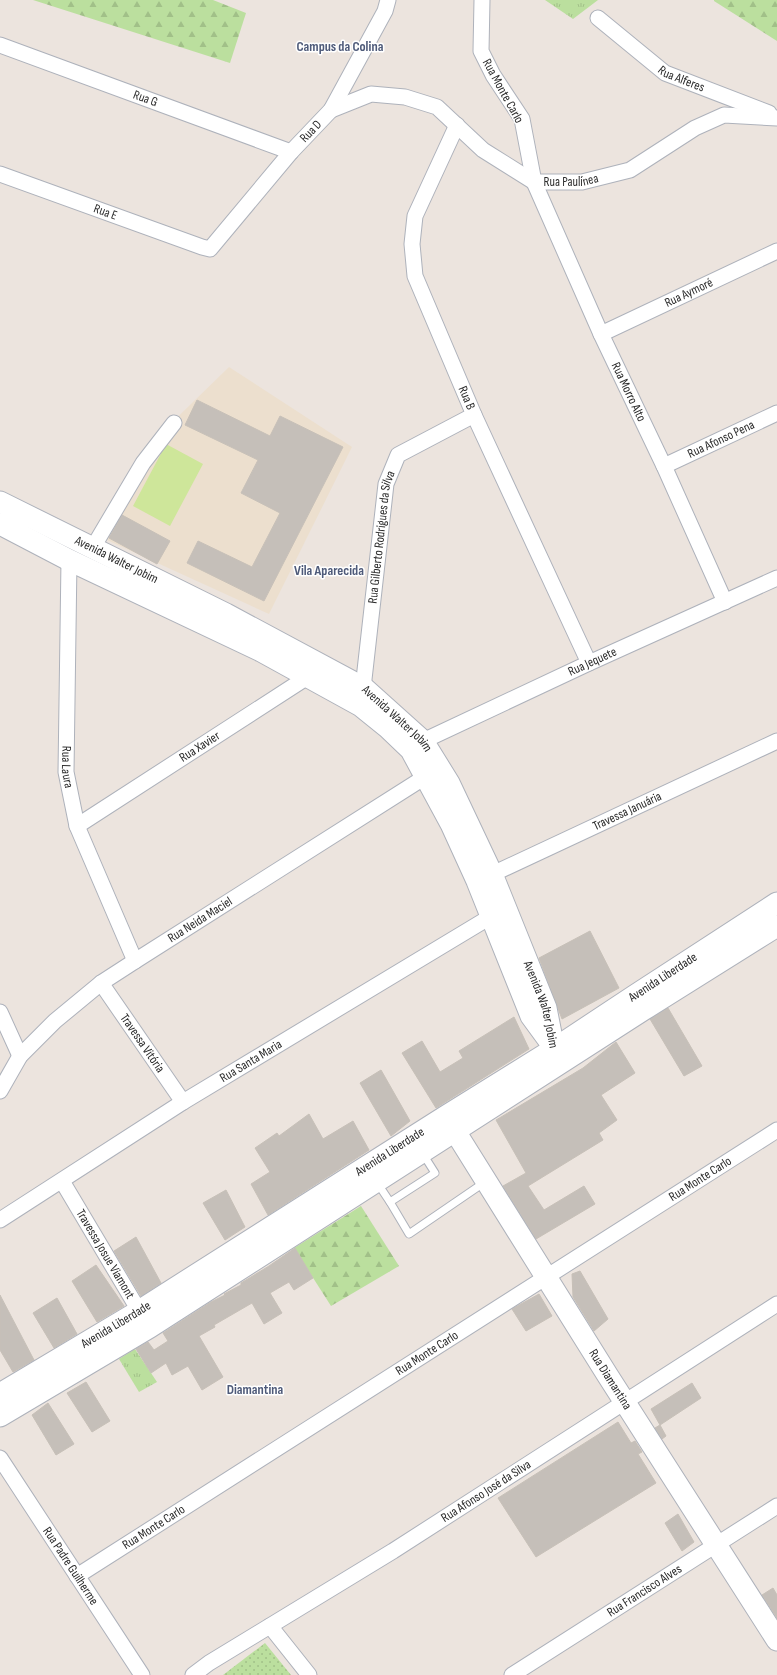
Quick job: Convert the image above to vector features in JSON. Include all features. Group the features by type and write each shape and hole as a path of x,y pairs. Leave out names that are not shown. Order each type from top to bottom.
{"main road":[{"name":"Avenida Walter Jobim","path":"0,502 92,549 226,614 313,669 362,697 417,746 449,783 499,912 546,1008 558,1056"},
{"name":"Avenida Walter Jobim","path":"0,524 69,560 261,651 313,669"},
{"name":"Avenida Walter Jobim","path":"417,746 425,778 451,824 485,877"},
{"name":"Avenida Liberdade","path":"0,1416 144,1319 450,1123 558,1056 638,1003 777,904"},
{"name":"Avenida Liberdade","path":"638,1003 777,926"},
{"name":"Avenida Liberdade","path":"0,1394 144,1319 376,1181 422,1152 450,1123"},
{"name":"Rua Diamantina","path":"450,1123 715,1546 777,1640"}],"street":[{"name":"Rua D","path":"210,249 291,152 332,110 386,11 388,0"},
{"name":"Rua Monte Carlo","path":"482,0 481,51 493,75 522,119 534,182"},
{"name":"Rua Alferes","path":"598,18 665,74 777,117"},
{"name":"Rua G","path":"0,45 291,152"},
{"name":"Rua Paulínea","path":"332,110 371,94 405,97 437,107 483,150 534,182 582,182 630,170 695,128 724,115 777,117"},
{"name":"Rua B","path":"457,125 415,216 412,244 416,276 474,415 589,663"},
{"name":"Rua E","path":"0,174 210,249"},
{"name":"Rua Morro Alto","path":"534,182 601,334 664,466 725,602"},
{"name":"Rua Aymoré","path":"601,334 777,251"},
{"name":"Rua Afonso Pena","path":"664,466 777,414"},
{"name":"Rua Gilberto Rodrigues da Silva","path":"362,697 386,484 398,455 474,415"},
{"path":"92,549 143,463 174,423"},
{"name":"Rua Laura","path":"69,560 66,772 77,826 135,960"},
{"name":"Rua Jequete","path":"417,746 589,663 777,578"},
{"name":"Rua Xavier","path":"77,826 313,669"},
{"name":"Travessa Januária","path":"485,877 777,741"},
{"name":"Rua Neida Maciel","path":"0,1091 20,1056 55,1021 101,983 135,960 425,778"},
{"name":"Rua Santa Maria","path":"0,1220 183,1102 499,912"},
{"name":"Travessa Vitória","path":"101,983 183,1102"},
{"path":"0,1012 20,1056"},
{"name":"Rua Monte Carlo","path":"77,1576 777,1130"},
{"name":"Travessa Josue Viamont","path":"62,1180 144,1319"},
{"name":"Rua Afonso José da Silva","path":"193,1675 209,1663 393,1551 624,1400 777,1304"},
{"name":"Rua Padre Guilherme","path":"0,1458 142,1675"},
{"name":"Rua Francisco Alves","path":"512,1675 777,1506"},
{"path":"270,1626 309,1675"}],"lane":[{"path":"390,1202 434,1173 422,1152"},
{"path":"376,1181 409,1234 486,1181"}],"shaded area":[{"path":"229,367 352,447 269,614 96,535 155,439"}],"green space":[{"path":"33,0 213,0 246,13 230,63"},
{"path":"545,0 598,0 573,19"},
{"path":"777,0 777,41 714,1"},
{"path":"166,444 203,464 170,526 133,506"},
{"path":"361,1206 399,1266 331,1306 294,1248"},
{"path":"135,1349 157,1382 139,1392 119,1359"},
{"path":"265,1643 291,1675 223,1675"}],"building":[{"path":"197,400 270,436 280,416 343,447 264,601 187,563 198,541 252,567 280,513 241,493 258,460 185,425"},
{"path":"122,515 170,541 157,564 109,538"},
{"path":"590,931 619,988 562,1019 539,958"},
{"path":"668,1008 702,1066 684,1076 650,1019"},
{"path":"514,1017 529,1049 436,1108 402,1053 422,1041 440,1072 463,1058 459,1051"},
{"path":"616,1042 635,1073 601,1095 617,1120 599,1133 603,1140 528,1186 544,1210 584,1186 595,1204 536,1239 503,1186 526,1173 496,1120 583,1068"},
{"path":"381,1070 410,1121 391,1136 360,1083"},
{"path":"309,1114 323,1139 353,1121 369,1150 268,1215 251,1184 270,1172 255,1148 277,1133 279,1136"},
{"path":"226,1190 245,1227 225,1240 203,1203"},
{"path":"136,1237 161,1283 141,1296 114,1251"},
{"path":"295,1248 313,1278 294,1290 289,1282 270,1293 282,1313 264,1324 252,1303 214,1325 215,1327 199,1336 223,1377 202,1390 188,1366 172,1375 166,1363 151,1373 136,1349 148,1342 154,1350 168,1341 163,1333 211,1302 225,1295 224,1294 241,1285 241,1283"},
{"path":"96,1265 124,1306 97,1322 72,1281"},
{"path":"580,1271 608,1319 594,1331 573,1297 572,1274"},
{"path":"539,1294 552,1316 526,1331 512,1309"},
{"path":"0,1295 34,1360 13,1372 0,1350"},
{"path":"57,1298 77,1334 54,1348 33,1313"},
{"path":"86,1382 110,1421 92,1432 67,1393"},
{"path":"692,1383 701,1398 660,1425 651,1409"},
{"path":"48,1403 74,1444 56,1455 32,1415"},
{"path":"618,1422 631,1443 635,1441 642,1452 638,1454 656,1483 536,1557 498,1498"},
{"path":"660,1425 666,1436 662,1439 655,1428"},
{"path":"678,1514 694,1542 682,1551 665,1523"},
{"path":"773,1588 777,1595 777,1618 762,1595"}],"district":[{"name":"Campus da Colina","path":"340,46"},
{"name":"Vila Aparecida","path":"329,570"},
{"name":"Diamantina","path":"255,1389"}]}
